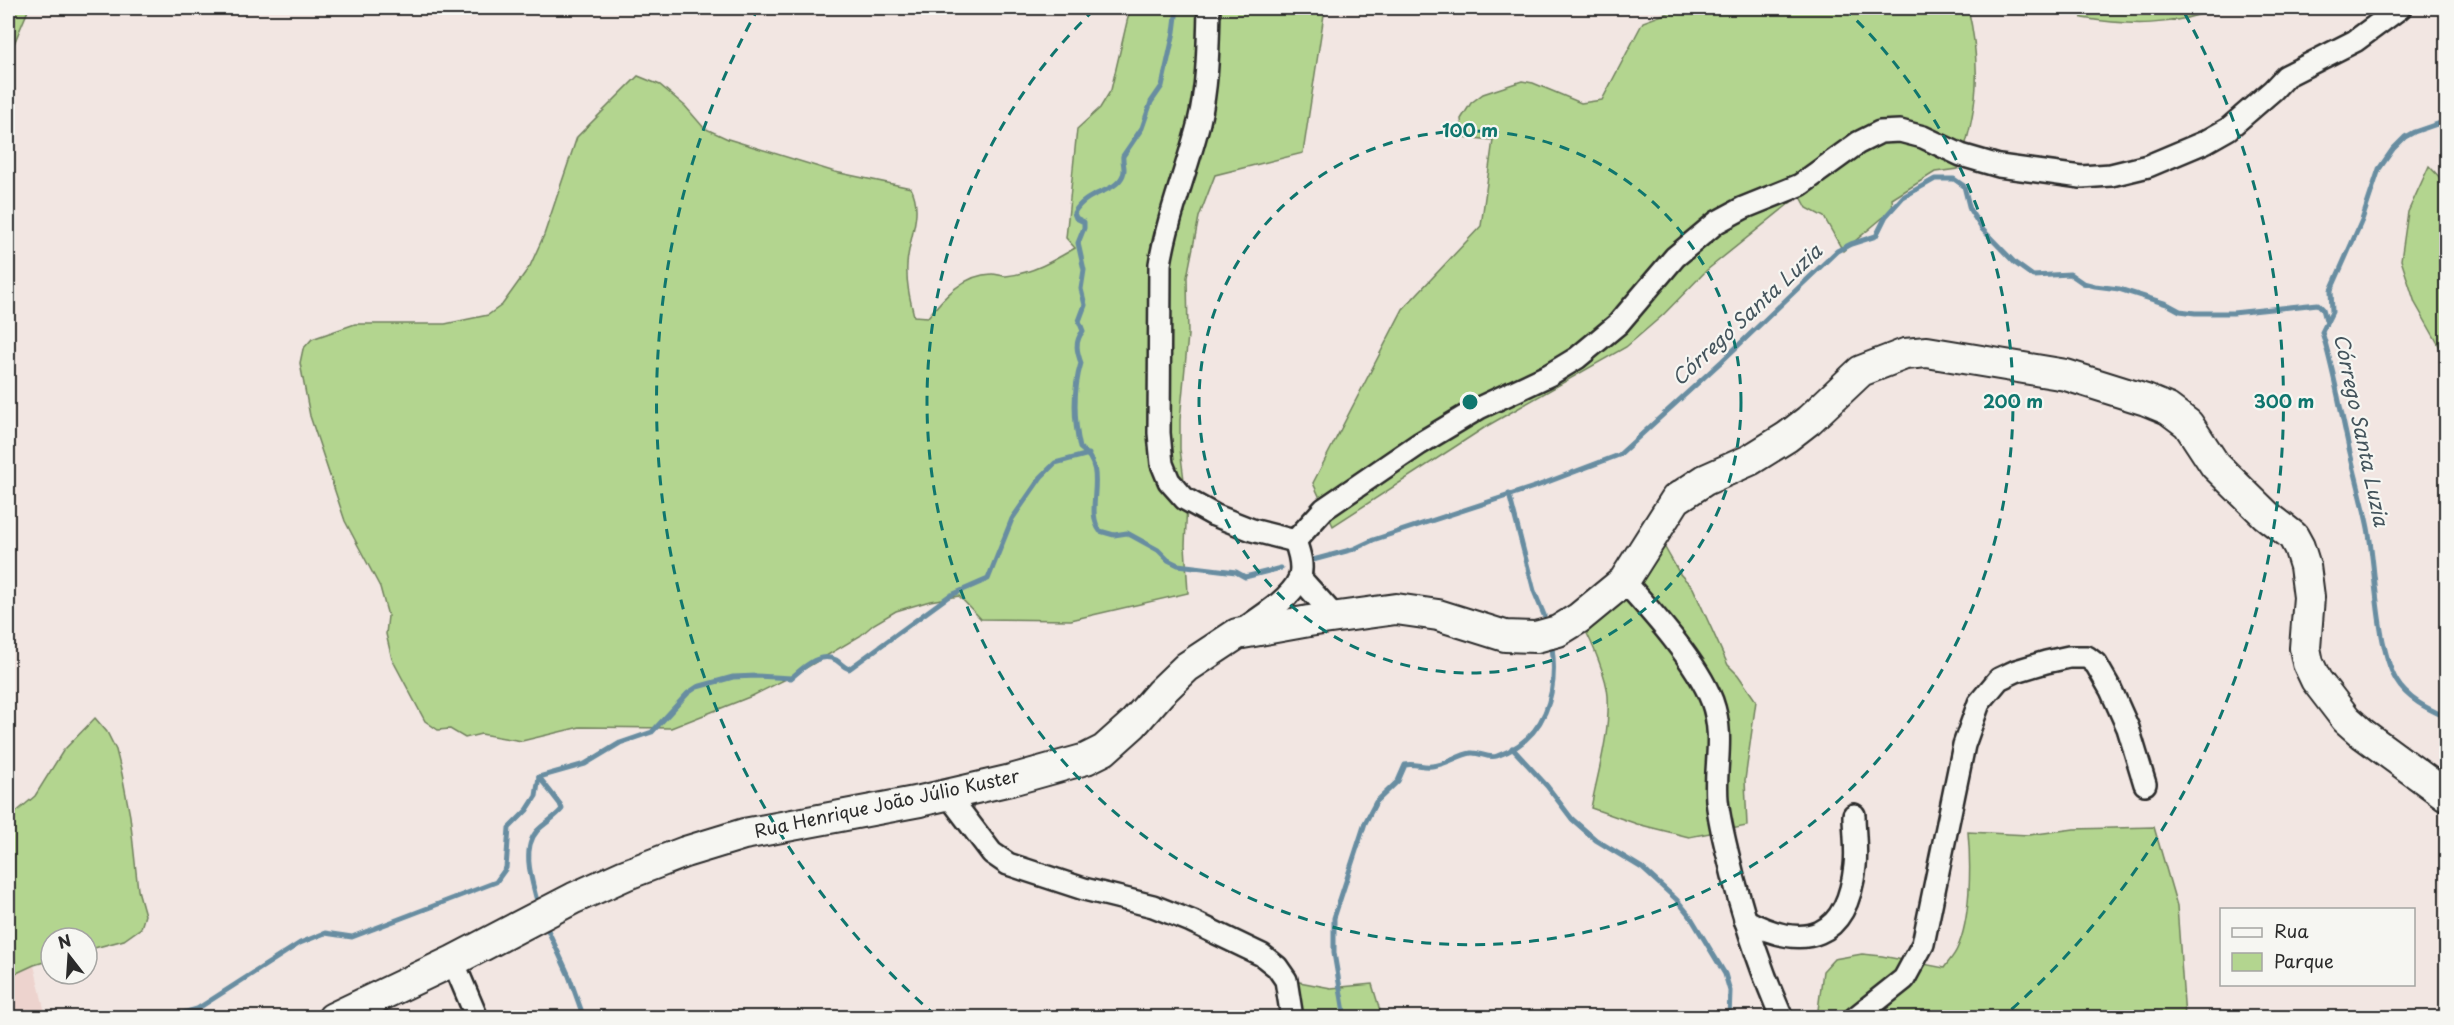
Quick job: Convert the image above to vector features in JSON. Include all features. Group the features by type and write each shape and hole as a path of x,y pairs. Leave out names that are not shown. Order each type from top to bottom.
{"street":[{"path":"1209,8 1204,96 1184,180 1164,240 1160,264 1159,433 1162,464 1169,482 1197,507 1252,530 1295,541"},
{"path":"1295,541 1324,509 1419,444 1479,408 1549,375 1577,358 1618,324 1675,257 1717,222 1743,208 1800,185 1858,143 1880,132 1900,131 1923,137 1961,155 1999,166 2081,177 2111,175 2148,166 2220,134 2286,76 2355,41 2400,8"},
{"name":"Rua Henrique João Júlio Kuster","path":"333,1017 453,961 574,898 685,852 744,834 948,795 1086,759 1104,750 1133,724 1160,693 1187,668 1237,634 1396,609 1420,611 1505,636 1536,637 1558,631 1580,618 1624,581 1676,500 1705,480 1750,460 1787,437 1809,420 1855,376 1876,364 1905,354 1927,352 2066,375 2168,409 2188,424 2215,465 2266,515 2293,536 2305,566 2308,597 2305,648 2308,663 2316,680 2346,719 2446,795"},
{"path":"1237,634 1278,603 1300,578 1301,559 1295,541"},
{"path":"1300,578 1336,618"},
{"path":"1624,581 1652,612 1689,660 1711,698 1719,736 1717,798 1723,838 1754,952 1782,1017"},
{"path":"1855,1017 1904,979 1923,944 1970,727 1979,704 1999,680 2016,671 2046,662 2069,657 2087,657 2096,664 2111,690 2128,728 2145,784"},
{"path":"948,795 992,853 1008,864 1084,889 1153,906 1191,921 1262,956 1277,967 1286,980 1293,1017"},
{"path":"1745,920 1769,932 1804,938 1829,928 1844,906 1851,889 1855,864 1854,815"},
{"path":"453,961 477,1017"}],"shaded area":[{"path":"34,965 46,1017 8,1017 8,977"}],"green space":[{"path":"8,8 29,8 8,58"},
{"path":"1133,8 1325,8 1303,153 1215,175 1199,217 1187,277 1188,335 1180,420 1180,449 1187,503 1185,545 1188,593 1071,620 981,619 959,596 930,601 896,611 874,624 860,636 794,675 752,696 671,728 580,727 522,741 481,734 465,738 450,729 438,730 425,721 392,659 386,634 388,616 380,587 345,521 310,416 300,363 303,349 312,339 355,324 445,324 488,315 502,305 530,266 544,235 577,137 638,76 660,85 685,106 704,128 728,139 835,172 911,188 915,197 916,216 908,255 908,285 914,316 928,317 947,295 972,278 992,274 1015,275 1051,262 1075,248 1066,238 1077,129 1100,108 1111,90 1129,13"},
{"path":"1681,8 1968,8 1975,50 1976,89 1970,128 1958,169 1935,172 1892,199 1893,209 1843,251 1824,217 1807,208 1800,195 1707,270 1663,315 1626,347 1487,426 1333,526 1313,483 1403,309 1481,226 1493,140 1463,137 1461,119 1471,103 1483,94 1522,81 1533,83 1581,103 1602,100 1643,22"},
{"path":"2080,8 2217,8 2184,19 2134,23 2082,18"},
{"path":"2429,166 2446,184 2446,368 2441,349 2415,303 2401,260 2408,212"},
{"path":"1660,539 1680,574 1693,588 1728,665 1756,701 1745,780 1747,826 1689,837 1637,824 1591,808 1605,739 1608,696 1598,660 1583,626"},
{"path":"95,718 107,732 116,750 130,816 138,890 145,915 141,928 124,940 99,947 99,926 39,926 39,964 8,977 8,819 35,796 63,751"},
{"path":"2154,827 2177,906 2185,1017 1817,1018 1823,971 1834,959 1862,954 1944,968 1953,957 1962,937 1967,907 1970,876 1968,832 2029,835 2074,829"},
{"path":"1294,981 1331,988 1372,984 1382,1017 1281,1018 1291,1003"}],"waterway":[{"path":"462,10 467,8"},
{"name":"Córrego Santa Luzia","path":"1177,8 1162,86 1151,102 1142,128 1123,156 1123,175 1114,186 1086,200 1074,213 1076,218 1084,222 1078,243 1084,270 1081,289 1085,305 1079,321 1083,331 1078,339 1077,347 1081,363 1076,395 1078,438 1080,448 1089,457 1094,467 1094,511 1100,531 1114,535 1127,533 1158,550 1168,560 1178,565 1236,572 1245,577 1281,568"},
{"name":"Córrego Santa Luzia","path":"2446,121 2405,137 2379,169 2362,220 2331,290 2332,312 2322,332 2368,528 2380,627 2389,665 2396,680 2406,693 2425,707 2446,717"},
{"name":"Córrego Santa Luzia","path":"1313,560 1354,549 1373,540 1537,486 1619,455 1837,251 1876,236 1886,216 1903,197 1935,179 1954,179 1964,186 1970,210 1982,229 2015,263 2033,276 2070,274 2083,283 2119,289 2167,304 2180,311 2195,313 2233,313 2318,304 2323,309 2326,320"},
{"path":"539,777 585,764 620,743 652,732 688,693 697,687 733,677 791,678 812,662 823,658 836,660 849,669 949,596 988,579 1012,519 1041,477 1055,463 1089,454"},
{"path":"1509,494 1534,591 1544,615"},
{"path":"1345,1018 1334,953 1334,918 1365,823 1376,802 1398,781 1405,765 1437,765 1471,753 1497,756 1514,748 1527,738 1538,726 1550,697 1553,681 1552,647"},
{"path":"1512,748 1547,786 1572,819 1596,840 1642,868 1677,900 1690,916 1725,974 1730,991 1729,1018"},
{"path":"537,901 529,865 532,838 562,809 539,777"},
{"path":"166,1018 197,1009 300,943 325,933 352,937 496,882 506,868 509,828 527,810 536,796 539,777"},
{"path":"547,928 569,976 584,1018"}]}
